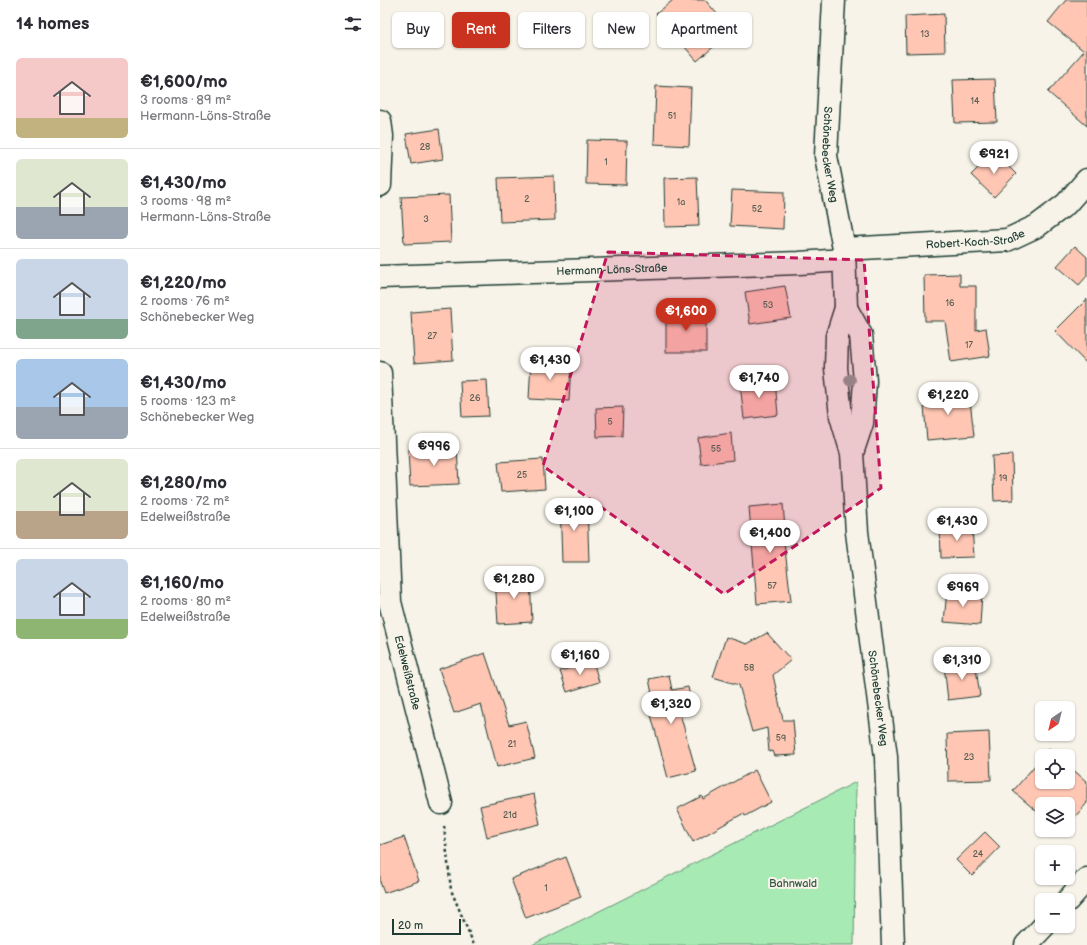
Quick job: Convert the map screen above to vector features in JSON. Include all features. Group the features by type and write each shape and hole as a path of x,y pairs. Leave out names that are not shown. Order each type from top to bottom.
{"street":[{"name":"Schönebecker Weg","path":"834,0 826,156 844,255 846,308 861,335 865,381 862,423 852,452 857,532 886,757 893,945"},
{"path":"380,121 382,136 380,185"},
{"name":"Robert-Koch-Straße","path":"844,255 1007,240 1037,226 1066,204 1087,180"},
{"name":"Hermann-Löns-Straße","path":"380,277 791,264 844,255"},
{"name":"Edelweißstraße","path":"380,373 390,602 441,803"},
{"path":"1074,893 1087,879"},
{"path":"1026,945 1037,933"}],"path":[{"path":"441,803 451,890 474,945"}],"highlighted area":[{"path":"608,252 864,260 881,488 724,594 543,466"}],"green space":[{"name":"Bahnwald","path":"856,782 854,945 532,945"}],"building":[{"path":"673,0 705,0 715,12 658,12"},
{"path":"1066,0 1087,0 1087,126 1048,92 1084,51 1048,22"},
{"path":"944,14 945,52 906,53 905,16"},
{"path":"686,48 712,48 697,61"},
{"path":"995,79 997,122 955,123 953,80"},
{"path":"656,86 691,88 689,146 654,144"},
{"path":"439,129 443,159 411,164 406,134"},
{"path":"587,140 627,141 626,185 586,184"},
{"path":"994,152 1016,174 994,197 971,175"},
{"path":"554,176 555,220 500,222 498,178"},
{"path":"697,177 699,226 665,227 664,178"},
{"path":"732,190 784,192 783,229 730,226"},
{"path":"449,195 451,242 404,244 401,197"},
{"path":"1075,246 1087,257 1087,276 1079,285 1057,266"},
{"path":"960,274 960,286 976,286 976,330 986,328 990,356 951,362 945,321 925,321 924,275"},
{"path":"785,286 791,318 750,324 745,292"},
{"path":"1087,299 1087,364 1055,331"},
{"path":"450,309 453,360 414,363 411,312"},
{"path":"666,311 706,311 706,352 666,352"},
{"path":"531,361 571,363 569,401 529,399"},
{"path":"487,380 489,416 462,417 460,381"},
{"path":"775,380 778,415 744,419 740,383"},
{"path":"969,391 974,436 927,440 923,395"},
{"path":"623,407 622,436 597,437 596,408"},
{"path":"731,433 733,460 701,464 698,438"},
{"path":"457,448 459,484 410,486 408,450"},
{"path":"1012,455 1013,500 994,501 992,456"},
{"path":"543,459 545,489 501,492 498,462"},
{"path":"560,502 587,502 589,562 562,562"},
{"path":"783,504 786,541 784,541 791,601 757,604 749,507"},
{"path":"972,526 974,557 941,558 940,527"},
{"path":"530,576 532,622 498,624 495,578"},
{"path":"947,590 982,593 980,625 944,622"},
{"path":"767,633 791,660 773,675 783,720 793,720 796,755 774,756 772,751 769,752 767,728 752,732 739,685 713,677 726,637 747,644"},
{"path":"485,653 509,725 526,721 535,758 497,767 481,704 454,713 439,669"},
{"path":"593,661 599,682 567,692 560,671"},
{"path":"975,661 980,696 948,700 944,665"},
{"path":"669,675 672,690 688,687 692,707 679,710 696,771 668,778 647,700 653,699 649,679"},
{"path":"989,732 991,780 948,781 947,734"},
{"path":"1035,765 1035,789 1075,789 1075,771 1087,782 1087,803 1075,817 1075,797 1035,797 1035,810 1013,791"},
{"path":"755,770 771,802 745,816 744,813 693,842 677,809 702,796 703,799"},
{"path":"534,794 540,824 487,837 480,806"},
{"path":"985,832 1000,847 972,876 956,860"},
{"path":"404,837 419,881 384,893 380,882 380,845"},
{"path":"566,857 581,897 526,918 511,879"}]}
